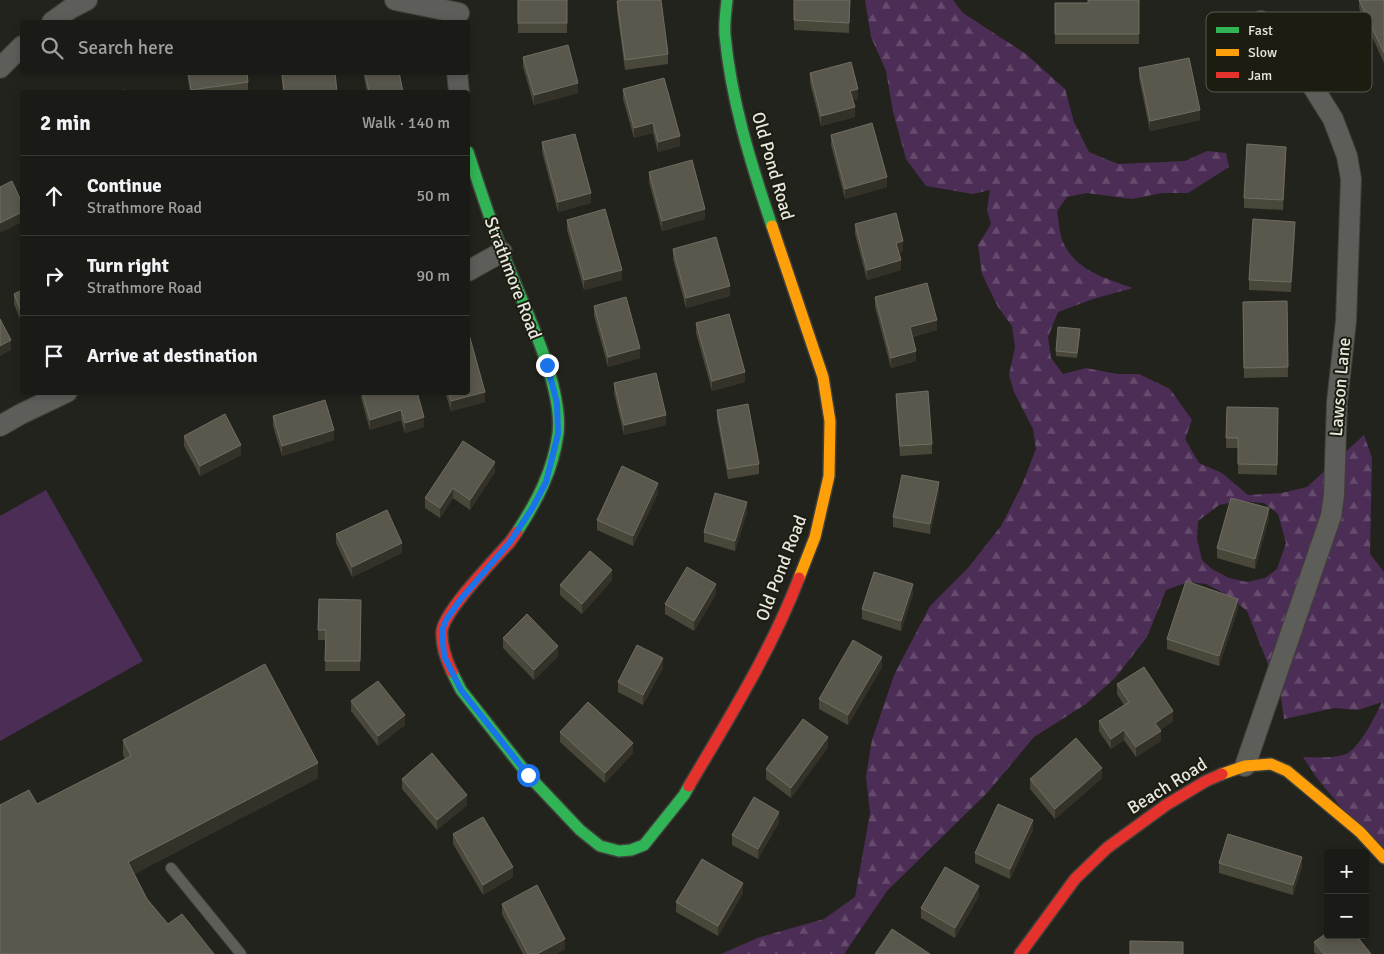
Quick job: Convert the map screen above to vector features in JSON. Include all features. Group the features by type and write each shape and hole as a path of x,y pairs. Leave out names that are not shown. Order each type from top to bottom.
{"street":[{"path":"55,20 86,0"},
{"path":"395,0 459,12"},
{"name":"Old Pond Road","path":"580,830 600,846 619,851 631,850 644,845 684,795 746,689 787,609 815,537 829,476 830,421 823,377 758,184 734,92 725,32 727,0"},
{"path":"0,68 20,48"},
{"path":"456,75 459,90"},
{"name":"Lawson Lane","path":"1245,766 1331,516 1334,495 1337,402 1346,322 1351,180 1347,156 1333,119 1316,92"},
{"name":"Strathmore Road","path":"470,159 502,252 547,365 557,403 558,434 546,482 533,507 510,542 460,600 446,620 442,630 444,656 461,690 528,775 580,830"},
{"path":"470,270 502,252"},
{"path":"0,426 20,414 61,395"},
{"name":"Beach Road","path":"1020,954 1075,879 1107,848 1152,815 1206,781 1245,766 1270,764 1287,770 1360,832 1384,858"}],"lane":[{"path":"172,868 241,954"}],"green space":[{"path":"865,0 953,0 963,13 1026,54 1065,89 1074,122 1089,152 1118,164 1185,161 1207,151 1226,153 1229,167 1188,193 1162,193 1132,199 1087,193 1067,197 1057,211 1063,242 1069,252 1083,267 1112,281 1133,288 1093,299 1058,312 1048,337 1051,358 1063,374 1086,368 1117,374 1139,374 1170,389 1192,420 1185,439 1199,463 1222,473 1248,495 1282,493 1307,487 1364,435 1372,458 1370,554 1384,572 1384,859 1316,777 1303,757 1335,757 1351,751 1367,731 1382,702 1358,710 1335,708 1284,719 1281,697 1247,611 1229,596 1206,584 1188,582 1166,590 1147,637 1115,678 1086,704 1034,737 988,792 887,891 844,954 721,954 760,937 824,919 855,897 870,813 866,776 872,740 894,675 930,606 968,568 1001,526 1022,485 1036,449 1033,429 1014,392 1009,375 1015,347 1012,326 998,307 982,274 978,245 991,224 987,210 990,190 973,194 926,186 906,159 893,112 886,71 871,37","holes":["1239,501 1264,503 1278,514 1286,543 1277,569 1265,578 1247,582 1229,578 1212,569 1202,560 1197,539 1198,521 1219,505"]},
{"path":"46,490 143,661 0,741 0,516"}],"building":[{"path":"518,0 567,0 567,23 518,23"},
{"path":"661,0 668,54 625,60 617,1"},
{"path":"794,0 850,0 849,23 794,20"},
{"path":"1088,0 1139,0 1139,34 1055,34 1055,3 1088,3"},
{"path":"1359,0 1384,0 1384,53 1372,28 1372,12 1365,12"},
{"path":"568,45 578,83 534,95 523,57"},
{"path":"1189,58 1200,110 1150,121 1139,68"},
{"path":"851,62 858,89 850,91 855,107 821,116 810,73"},
{"path":"188,75 247,75 248,82 191,90"},
{"path":"282,75 335,75 337,90 284,90"},
{"path":"366,75 400,75 403,90 369,90"},
{"path":"664,78 680,136 658,142 653,123 634,128 623,89"},
{"path":"872,123 887,177 845,189 831,135"},
{"path":"575,134 591,193 558,202 542,142"},
{"path":"1247,144 1286,147 1283,200 1244,198"},
{"path":"692,160 705,209 662,221 649,172"},
{"path":"12,181 20,199 20,213 0,223 0,187"},
{"path":"605,209 622,270 584,280 567,220"},
{"path":"896,213 903,241 896,243 901,260 867,270 855,224"},
{"path":"1253,219 1295,222 1291,282 1249,280"},
{"path":"716,237 730,286 686,298 673,249"},
{"path":"927,283 937,320 910,327 916,351 891,358 875,297"},
{"path":"20,291 20,309 14,294"},
{"path":"626,297 640,348 608,357 594,306"},
{"path":"1287,301 1288,367 1244,368 1243,302"},
{"path":"729,314 745,372 712,381 696,323"},
{"path":"0,319 11,340 0,346"},
{"path":"1058,327 1080,329 1077,353 1056,351"},
{"path":"470,338 485,392 451,401 449,395 470,395"},
{"path":"656,373 666,415 624,425 614,383"},
{"path":"928,391 932,444 900,446 896,394"},
{"path":"363,395 418,395 424,417 405,423 401,410 370,420"},
{"path":"325,400 334,430 282,446 273,416"},
{"path":"748,404 759,464 728,469 717,410"},
{"path":"1227,407 1278,408 1277,465 1238,464 1238,438 1226,438"},
{"path":"225,414 241,445 200,466 184,436"},
{"path":"463,441 495,462 470,500 453,488 440,508 425,498"},
{"path":"622,466 658,483 633,536 597,520"},
{"path":"902,475 939,482 930,524 893,517"},
{"path":"715,493 747,502 735,541 704,532"},
{"path":"1231,498 1269,508 1255,559 1217,548"},
{"path":"387,510 402,543 352,567 336,534"},
{"path":"590,551 612,570 582,604 560,585"},
{"path":"687,567 716,584 694,621 665,604"},
{"path":"874,572 913,584 901,621 862,609"},
{"path":"1186,581 1238,599 1219,656 1167,639"},
{"path":"319,599 361,600 360,661 325,661 326,630 318,630"},
{"path":"527,614 558,646 534,670 503,638"},
{"path":"853,640 882,657 848,715 819,699"},
{"path":"637,645 663,658 643,695 618,682"},
{"path":"265,664 318,763 128,862 147,899 168,924 182,914 214,954 0,954 0,805 29,790 37,804 131,756 123,740"},
{"path":"1144,667 1173,711 1155,723 1161,731 1136,747 1124,730 1111,739 1099,721 1129,702 1117,684"},
{"path":"378,681 405,715 378,736 351,701"},
{"path":"588,702 633,743 605,773 560,732"},
{"path":"803,719 828,737 791,788 766,769"},
{"path":"1076,738 1102,768 1055,809 1030,779"},
{"path":"432,753 467,795 437,820 402,779"},
{"path":"754,797 779,812 758,849 732,835"},
{"path":"998,804 1033,820 1010,869 975,853"},
{"path":"483,817 513,867 483,885 453,834"},
{"path":"1228,834 1302,857 1293,885 1219,863"},
{"path":"702,859 743,883 718,926 676,902"},
{"path":"945,867 979,886 955,928 921,908"},
{"path":"537,885 565,939 537,954 528,954 502,904"},
{"path":"892,929 930,954 875,954"},
{"path":"1324,935 1324,939 1359,939 1371,954 1324,954 1314,942"},
{"path":"1130,941 1183,942 1183,954 1130,954"}],"traffic: fast":[{"path":"727,0 725,35 732,84 749,155 772,226"},
{"path":"470,158 498,241 540,343 548,368 558,414 556,448 548,473 531,509 517,532"},
{"path":"452,672 461,690 528,775 580,830 600,846 619,851 631,850 644,845 689,786"}],"traffic: slow":[{"path":"772,226 823,377 830,421 829,476 815,537 799,578"},
{"path":"1222,774 1245,766 1271,764 1287,771 1360,832 1384,858"}],"traffic: jam":[{"path":"452,672 442,642 442,631 445,622 460,599 517,532"},
{"path":"689,786 734,710 776,632 799,578"},
{"path":"1020,954 1075,879 1107,848 1166,805 1206,781 1222,774"}],"route":[{"path":"528,775 461,690 444,656 442,630 446,620 460,600 510,542 533,507 546,482 558,434 557,403 547,365"}]}
